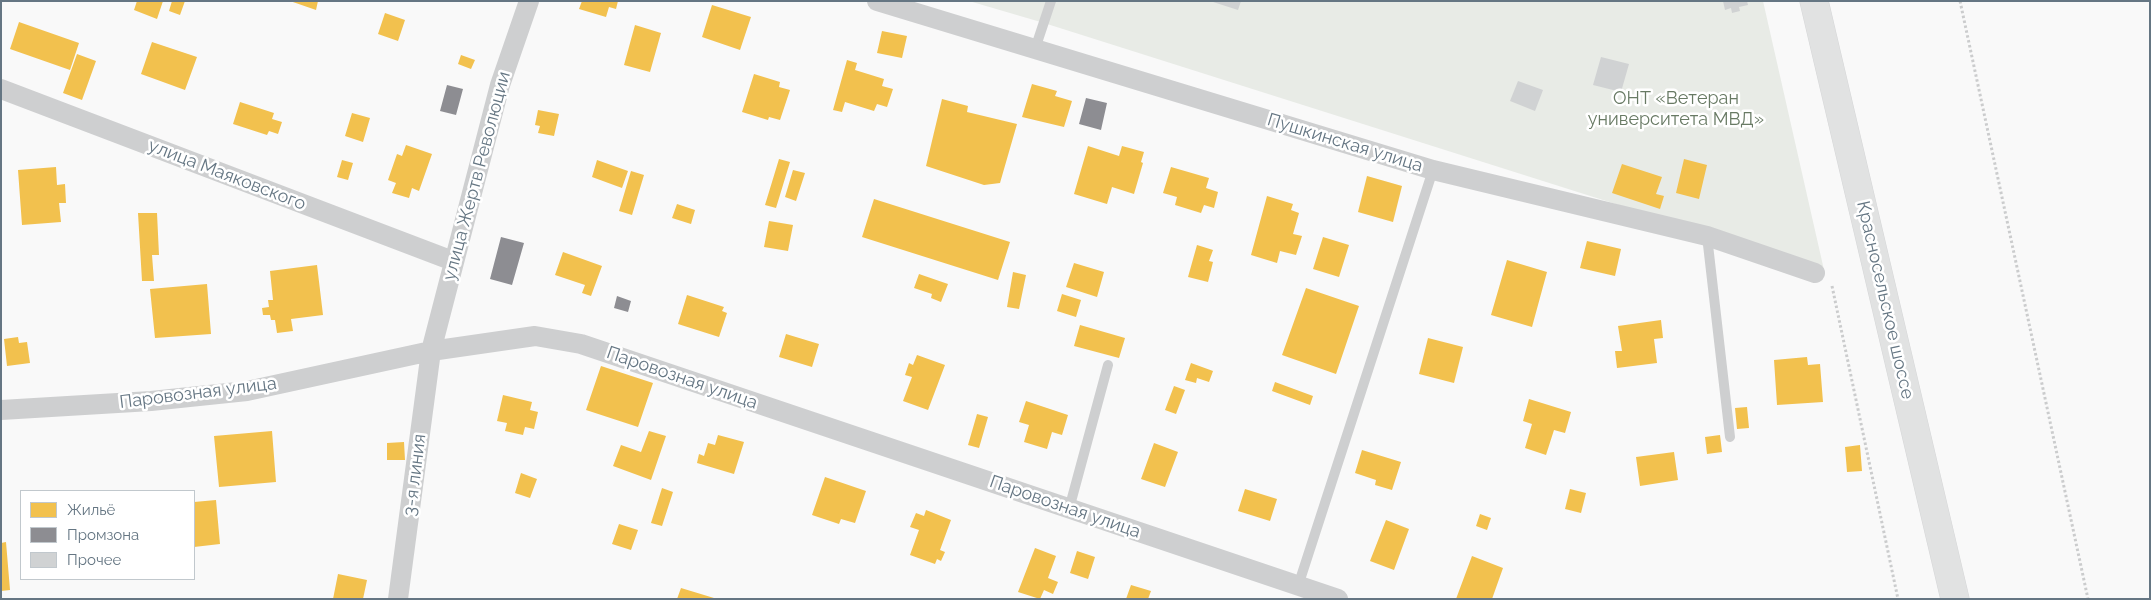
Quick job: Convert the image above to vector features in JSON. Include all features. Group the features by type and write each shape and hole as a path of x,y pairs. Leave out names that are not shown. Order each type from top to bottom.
{"main road":[{"name":"Красносельское шоссе","path":"1814,1 1955,599"}],"street":[{"name":"улица Жертв Революции","path":"431,352 500,86 529,1"},
{"name":"Пушкинская улица","path":"877,1 1433,170 1707,236 1823,275"},
{"name":"улица Маяковского","path":"1,89 453,262"},
{"name":"Паровозная улица","path":"1,410 151,401 247,391 431,352 536,336 581,344 1338,599"},
{"name":"3-я линия","path":"398,599 431,352"}],"lane":[{"path":"1035,49 1051,1"},
{"path":"1298,586 1433,170"},
{"path":"1707,236 1730,437"},
{"path":"1069,508 1108,365"}],"path":[{"path":"1960,1 2088,599"},
{"path":"1823,275 1898,599"}],"green space":[{"name":"ОНТ «Ветеран университета МВД»","path":"969,1 1763,1 1824,270 1044,23"}],"building: Жильё":[{"path":"137,1 163,1 157,19 134,10"},
{"path":"172,1 185,1 180,15 169,11"},
{"path":"290,1 318,1 316,10"},
{"path":"582,1 618,1 616,9 609,7 606,17 579,9"},
{"path":"712,5 751,17 740,50 702,37"},
{"path":"385,13 405,20 398,41 378,34"},
{"path":"19,22 79,43 70,70 10,49"},
{"path":"635,25 661,33 650,72 624,65"},
{"path":"882,31 907,36 902,58 877,53"},
{"path":"152,42 197,57 185,90 141,74"},
{"path":"77,54 96,61 82,100 63,93"},
{"path":"461,55 475,60 471,69 458,64"},
{"path":"847,60 857,63 855,70 884,79 882,86 893,89 887,107 877,104 874,111 845,102 842,112 833,110"},
{"path":"754,74 780,82 779,87 790,90 780,120 769,117 768,120 742,112"},
{"path":"1032,84 1057,91 1055,96 1072,101 1064,127 1022,117"},
{"path":"942,99 968,106 967,112 1017,124 1000,183 984,185 926,166"},
{"path":"240,102 274,113 272,119 282,122 278,134 269,131 267,135 233,124"},
{"path":"538,110 559,114 554,136 538,133 540,126 535,125"},
{"path":"352,113 370,118 363,142 345,136"},
{"path":"406,145 432,154 419,191 412,188 409,198 392,193 396,183 388,180 397,154 402,156"},
{"path":"1088,146 1119,156 1122,146 1144,152 1141,162 1143,163 1134,194 1112,187 1107,204 1074,194"},
{"path":"779,159 790,162 776,208 765,205"},
{"path":"1684,159 1707,165 1699,199 1676,193"},
{"path":"342,160 353,163 348,180 337,177"},
{"path":"597,160 628,171 622,188 592,177"},
{"path":"1622,164 1662,177 1656,194 1664,196 1660,209 1612,193"},
{"path":"56,167 57,185 65,184 66,203 59,203 61,222 22,225 18,170"},
{"path":"1171,167 1209,178 1206,188 1218,192 1214,208 1204,205 1201,213 1175,205 1177,197 1163,193"},
{"path":"793,170 805,173 796,201 785,197"},
{"path":"631,171 644,175 632,215 619,211"},
{"path":"1367,176 1402,186 1393,222 1358,212"},
{"path":"1267,196 1293,204 1291,210 1299,213 1293,234 1302,236 1296,255 1280,251 1277,263 1251,255"},
{"path":"874,199 1010,242 998,280 862,237"},
{"path":"677,204 695,210 691,224 672,218"},
{"path":"138,213 157,213 159,255 152,255 154,281 142,281"},
{"path":"769,221 793,225 788,251 764,247"},
{"path":"1323,237 1349,245 1339,277 1313,269"},
{"path":"1587,241 1621,249 1615,276 1580,268"},
{"path":"1197,245 1213,250 1209,261 1213,262 1208,282 1188,277"},
{"path":"563,252 602,266 591,296 582,293 585,285 555,275"},
{"path":"1507,260 1547,272 1532,327 1491,315"},
{"path":"1074,263 1104,272 1097,297 1066,287"},
{"path":"317,265 323,315 291,319 293,331 277,333 275,320 271,320 270,315 263,315 262,308 269,307 268,300 273,300 270,271"},
{"path":"1013,272 1026,275 1019,309 1007,307"},
{"path":"919,274 948,284 941,302 931,298 932,294 914,288"},
{"path":"207,284 211,334 155,338 150,289"},
{"path":"1306,288 1359,306 1336,374 1282,355"},
{"path":"1062,294 1081,300 1076,317 1057,311"},
{"path":"687,295 724,307 722,311 727,313 719,337 678,324"},
{"path":"1661,320 1663,338 1654,339 1657,363 1617,368 1615,351 1622,351 1618,326"},
{"path":"1080,325 1125,338 1119,358 1074,346"},
{"path":"786,334 819,344 812,367 779,357"},
{"path":"18,337 19,343 27,342 30,363 7,366 4,339"},
{"path":"1428,338 1463,347 1454,383 1419,374"},
{"path":"917,355 945,365 928,410 903,401 912,377 905,375 909,363 913,365"},
{"path":"1807,357 1808,365 1820,364 1823,402 1777,405 1774,360"},
{"path":"1191,363 1213,371 1209,382 1197,378 1196,383 1185,380"},
{"path":"601,366 653,383 638,427 586,410"},
{"path":"1275,382 1313,396 1310,405 1272,391"},
{"path":"1174,386 1185,390 1176,414 1165,410"},
{"path":"503,395 532,402 530,410 538,412 534,429 525,427 523,435 505,431 507,423 497,421"},
{"path":"1529,399 1571,412 1565,433 1554,430 1546,455 1525,448 1532,424 1523,421"},
{"path":"1026,401 1068,415 1062,435 1052,432 1047,449 1024,442 1029,425 1019,422"},
{"path":"1747,407 1749,428 1737,429 1735,408"},
{"path":"977,414 988,417 979,448 968,445"},
{"path":"272,431 276,482 219,487 214,436"},
{"path":"649,431 666,436 651,480 613,466 621,445 641,452"},
{"path":"718,435 744,442 734,474 697,463 699,454 704,456 708,443 715,445"},
{"path":"1720,435 1722,452 1707,454 1705,437"},
{"path":"404,442 405,460 387,460 387,443"},
{"path":"1154,443 1178,452 1165,487 1141,479"},
{"path":"1860,445 1862,471 1847,472 1845,447"},
{"path":"1362,450 1401,462 1392,490 1375,485 1376,480 1355,473"},
{"path":"1674,452 1678,480 1640,486 1636,457"},
{"path":"521,473 537,479 530,498 515,493"},
{"path":"825,477 866,491 855,523 841,519 839,524 812,515"},
{"path":"662,488 673,492 662,526 651,523"},
{"path":"1245,489 1277,499 1270,521 1238,511"},
{"path":"1570,489 1586,493 1581,513 1565,509"},
{"path":"216,500 220,544 195,547 195,502"},
{"path":"926,510 951,520 940,550 945,552 941,561 937,559 935,564 910,555 919,530 910,527 916,513 924,516"},
{"path":"1480,514 1491,518 1487,530 1476,526"},
{"path":"1386,520 1409,529 1394,570 1370,561"},
{"path":"619,524 638,530 631,550 612,544"},
{"path":"6,542 10,590 1,591 1,543"},
{"path":"1035,548 1056,556 1048,578 1058,582 1053,594 1044,590 1040,599 1018,592"},
{"path":"1077,551 1095,557 1088,579 1070,573"},
{"path":"1472,556 1503,568 1492,599 1456,599"},
{"path":"338,574 367,580 363,599 333,599"},
{"path":"1131,585 1151,591 1148,599 1126,599"},
{"path":"681,588 714,598 714,599 677,599"}],"building: Промзона":[{"path":"447,85 463,89 456,115 440,111"},
{"path":"1086,98 1107,103 1101,130 1079,124"},
{"path":"501,237 524,243 512,285 490,279"},
{"path":"617,296 631,301 628,312 614,308"}],"building: Прочее":[{"path":"1210,1 1241,1 1238,10"},
{"path":"1723,1 1747,1 1748,5 1739,7 1740,11 1732,13 1731,8 1725,10"},
{"path":"1601,57 1629,64 1621,92 1593,85"},
{"path":"1518,81 1543,90 1535,111 1510,101"}]}
